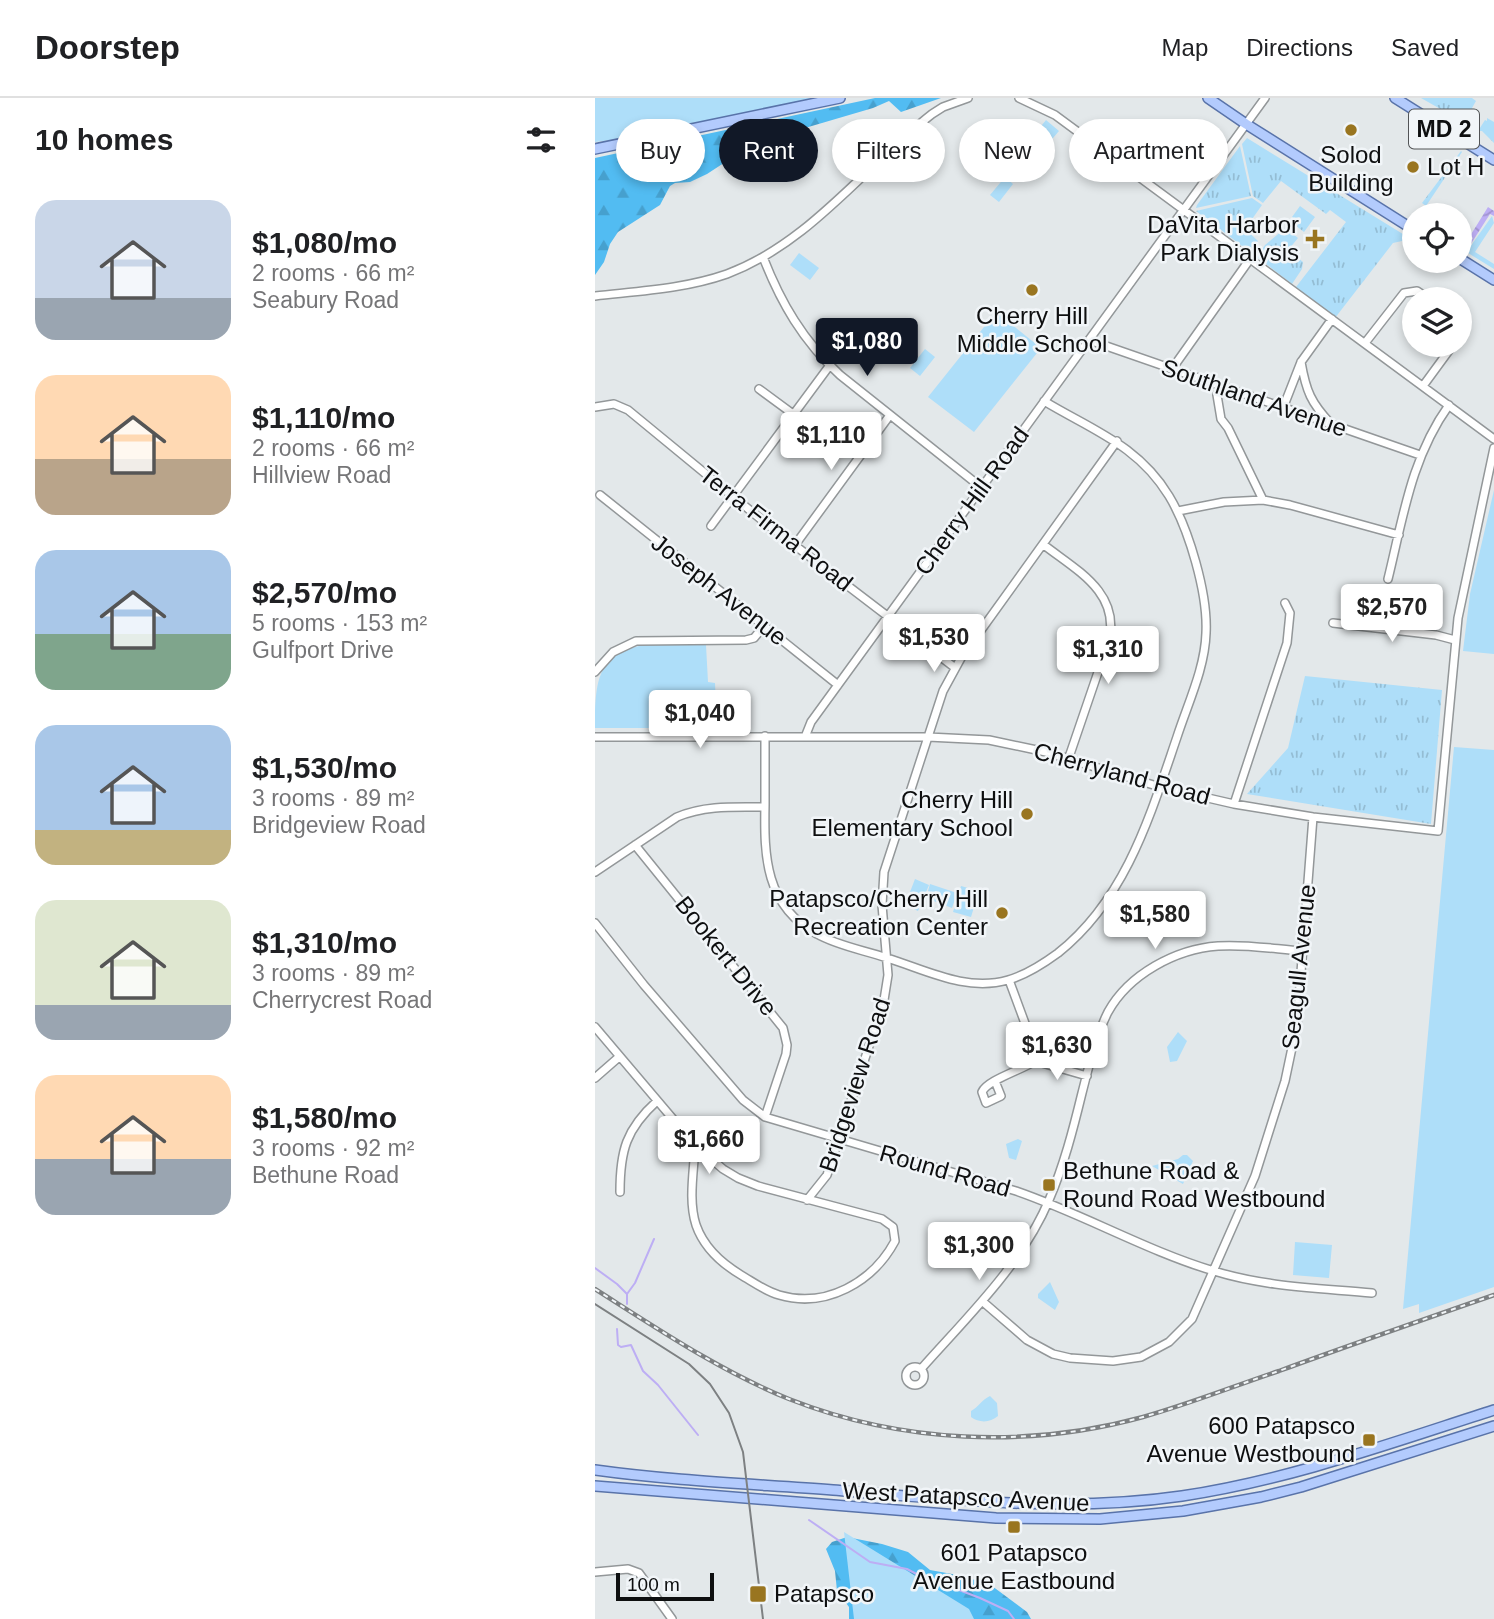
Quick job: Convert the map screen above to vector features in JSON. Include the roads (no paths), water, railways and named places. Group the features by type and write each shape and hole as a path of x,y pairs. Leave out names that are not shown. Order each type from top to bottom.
{"main road":[{"path":"595,149 840,98"},
{"path":"1208,98 1402,222"},
{"name":"MD 2","path":"1395,98 1494,160"},
{"path":"1472,266 1494,280"},
{"name":"West Patapsco Avenue","path":"595,1470 997,1503 1059,1505 1143,1501 1258,1482 1494,1410"},
{"name":"West Patapsco Avenue","path":"595,1486 996,1518 1053,1520 1134,1517 1222,1505 1274,1494 1494,1426"},
{"path":"610,1471 625,1479 630,1490 642,1479 687,1482 694,1480"}],"street":[{"path":"595,296 690,284 729,273 763,257 815,220 932,114 968,98"},
{"path":"1019,98 1055,115 1494,439"},
{"name":"Cherry Hill Road","path":"805,737 811,722 1265,98"},
{"path":"763,257 776,291 810,345 890,415 982,488"},
{"path":"1172,369 1251,259"},
{"path":"1365,343 1402,295"},
{"path":"1283,408 1301,362 1332,319"},
{"name":"Southland Avenue","path":"1089,340 1420,454"},
{"path":"1423,386 1445,357"},
{"path":"1301,362 1305,388 1311,400 1332,425"},
{"path":"711,526 830,365"},
{"path":"1222,386 1217,395 1221,419 1234,439 1263,500"},
{"path":"759,389 793,414"},
{"path":"765,736 766,861 770,877 796,919 818,935 966,982 980,984 1009,980 1050,958 1094,919 1129,863 1160,787 1201,667 1206,632 1203,595 1189,541 1178,512 1149,469 1117,441 1044,401"},
{"name":"Terra Firma Road","path":"595,407 614,404 628,410 795,545 954,667"},
{"path":"1388,579 1420,454 1449,405"},
{"path":"795,545 890,415"},
{"name":"Bridgeview Road","path":"807,1200 827,1175 884,1000 888,975 882,905 884,872 943,691 954,667 1117,441"},
{"path":"1333,623 1436,635 1455,640 1494,448"},
{"name":"Joseph Avenue","path":"600,495 838,685"},
{"path":"1178,512 1224,502 1263,500 1399,535"},
{"path":"1044,545 1089,580 1109,608 1109,640 1068,760"},
{"path":"1234,804 1287,643 1290,613 1285,603"},
{"path":"595,672 613,652 636,641 746,640 754,638 764,626"},
{"name":"Cherryland Road","path":"805,737 969,738 1009,744 1160,787 1234,804 1313,817 1438,831 1455,640"},
{"path":"595,737 805,737"},
{"path":"595,872 688,812 714,807 765,807"},
{"name":"Seagull Avenue","path":"982,1301 1027,1340 1070,1358 1126,1360 1155,1351 1182,1331 1199,1305 1255,1176 1277,1113 1297,1024 1313,817"},
{"name":"Bookert Drive","path":"635,845 783,1028 786,1054 765,1117"},
{"name":"Round Road","path":"595,923 743,1101 765,1117 1048,1202 1213,1271 1281,1285 1372,1293"},
{"path":"921,1369 982,1301 1017,1256 1048,1202 1066,1157 1096,1040 1109,1010 1130,985 1155,966 1184,952 1217,946 1303,951"},
{"path":"1009,980 1033,1045 1035,1061"},
{"path":"595,1027 709,1158 738,1178 807,1200 882,1219 893,1227 896,1236 889,1252 862,1280 821,1297 806,1299 777,1295 717,1259 700,1235 692,1198 695,1145"},
{"path":"595,1078 619,1057"},
{"path":"995,1081 1035,1061 1087,1076"},
{"path":"619,1192 621,1161 629,1132 636,1121 657,1101"},
{"path":"595,1572 620,1569 634,1571 644,1578 672,1619"}],"water":[{"path":"1488,207 1494,211 1494,216 1490,214 1472,242 1472,233"}],"waterway":[{"path":"627,1294 635,1283 654,1239"},
{"path":"595,1268 627,1294 627,1304"},
{"path":"617,1329 618,1345 631,1345 643,1371 658,1385 698,1435"},
{"path":"809,1520 870,1562 907,1569 1008,1611 1014,1619"}],"tram line":[{"path":"595,1304 689,1364 710,1384 729,1413 743,1452 763,1619"}],"railway":[{"path":"595,1289 714,1362 789,1399 875,1425 920,1432 1010,1437 1055,1434 1143,1417 1494,1295"}],"place":[{"name":"Solod Building","path":"1351,130"},
{"name":"Lot H","path":"1413,167"},
{"name":"DaVita Harbor Park Dialysis","path":"1315,239"},
{"name":"Cherry Hill Middle School","path":"1032,290"},
{"name":"Cherry Hill Elementary School","path":"1027,814"},
{"name":"Patapsco/Cherry Hill Recreation Center","path":"1002,913"},
{"name":"Bethune Road & Round Road Westbound","path":"1049,1185"},
{"name":"600 Patapsco Avenue Westbound","path":"1369,1440"},
{"name":"601 Patapsco Avenue Eastbound","path":"1014,1527"},
{"name":"Patapsco","path":"758,1594"}]}
